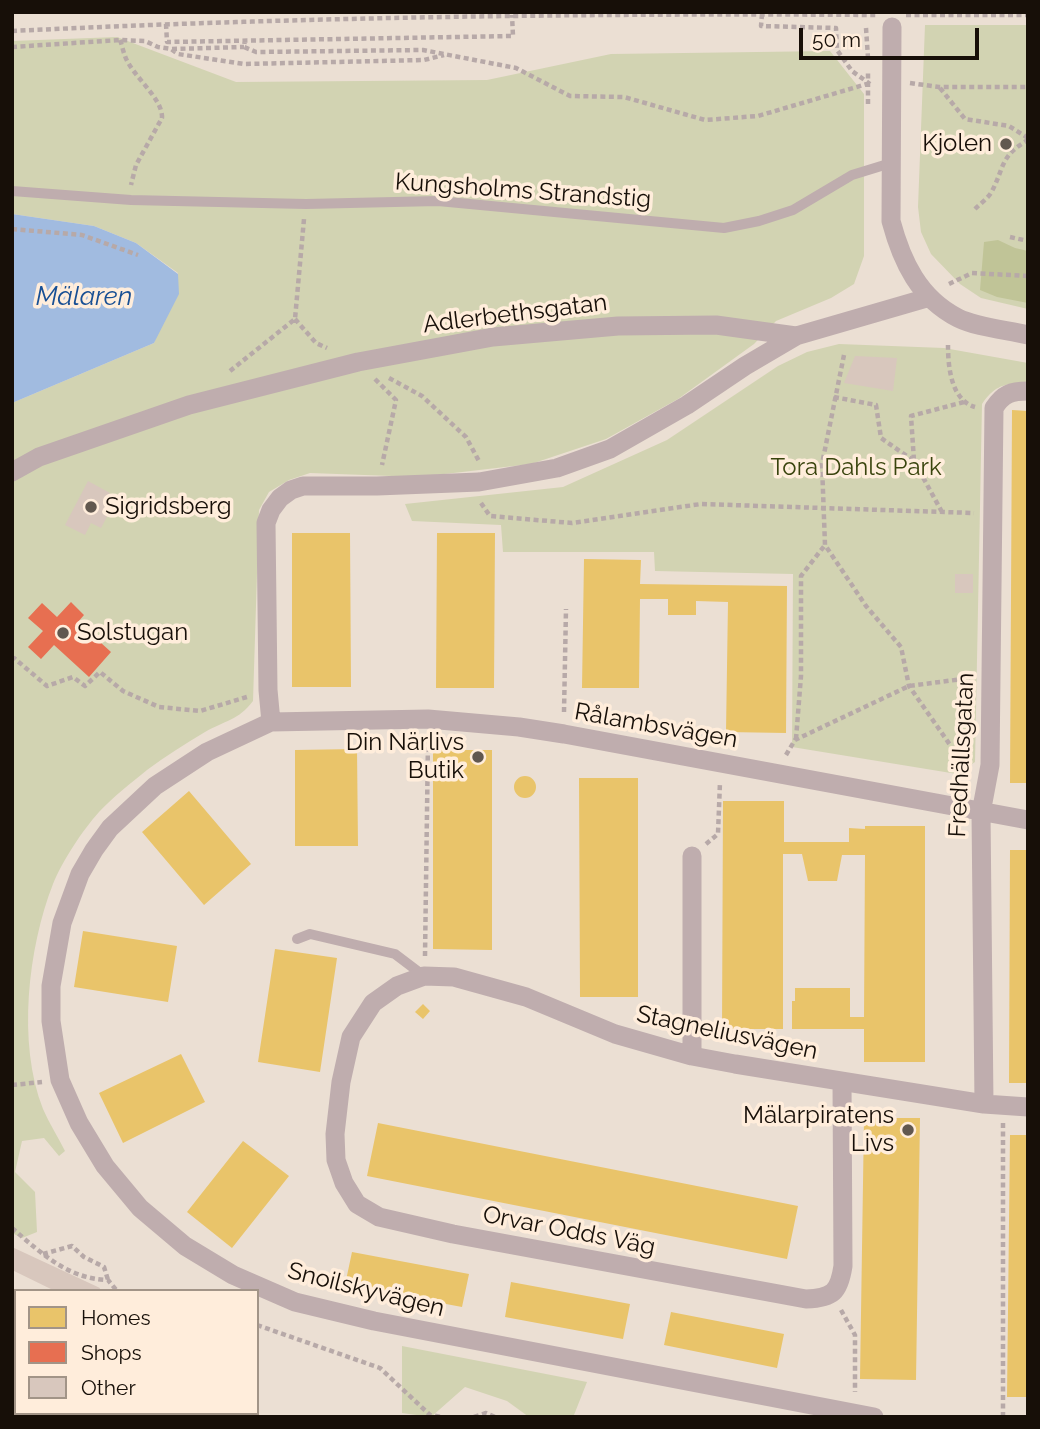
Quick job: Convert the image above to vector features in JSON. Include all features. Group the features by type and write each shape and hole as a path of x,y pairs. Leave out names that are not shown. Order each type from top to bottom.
{"street":[{"path":"892,19 891,221 900,252 928,298 959,319 1028,335"},
{"name":"Adlerbethsgatan","path":"12,472 39,457 189,404 358,362 493,337 618,326 716,325 796,336 928,298"},
{"path":"271,722 268,690 266,523 280,498 303,486 377,486 479,491 557,468 610,449 687,405 796,336"},
{"path":"993,408 1000,398 1013,391 1028,391"},
{"name":"Fredhällsgatan","path":"993,408 990,765 981,813 993,1104"},
{"name":"Rålambsvägen","path":"271,722 428,719 519,727 1028,820"},
{"name":"Snoilskyvägen","path":"271,722 207,752 155,786 110,828 80,874 62,923 51,986 51,1021 60,1080 79,1124 105,1167 140,1208 185,1246 233,1275 295,1302 374,1321 874,1417"},
{"path":"692,856 692,1056"},
{"name":"Stagneliusvägen","path":"425,976 454,977 526,997 615,1034 692,1056 842,1082 1028,1107"},
{"name":"Orvar Odds Väg","path":"425,976 397,986 373,1003 351,1037 341,1082 335,1134 336,1160 344,1183 357,1203 379,1217 453,1234 806,1299 833,1294"},
{"path":"833,1294 840,1283 843,1266 842,1082"}],"lane":[{"name":"Kungsholms Strandstig","path":"12,191 131,200 306,204 438,201 723,228 759,221 793,210 852,175 891,163"},
{"path":"297,939 310,934 395,954 425,976"}],"path":[{"path":"762,14 761,26 836,27 837,50 852,71 867,84"},
{"path":"12,31 512,15 762,14 892,19 1028,15"},
{"path":"166,24 167,42 513,36 512,15"},
{"path":"866,28 868,108"},
{"path":"244,47 245,39"},
{"path":"12,47 120,40 145,41 158,47 171,48 244,47 256,52 423,50 516,68 570,96 624,97 705,120 758,116 867,84 939,87 1028,86"},
{"path":"120,40 125,58 158,102 162,112 162,118 136,165 131,182"},
{"path":"171,48 178,54 244,64 424,60 448,54"},
{"path":"939,87 965,119 1009,126 1028,139 1011,150 999,169 990,195 975,209"},
{"path":"221,379 295,319 306,204"},
{"path":"12,229 82,235 138,255"},
{"path":"1010,237 1028,241"},
{"path":"949,284 972,273 1028,276"},
{"path":"295,319 316,343 422,396 466,437 481,463 479,491 489,516 572,523 701,504 993,514"},
{"path":"948,345 952,380 964,402 972,406 993,408"},
{"path":"844,355 822,464 825,545 866,606 901,647 909,686 962,762 967,774"},
{"path":"358,362 397,400 377,486"},
{"path":"834,397 876,405 881,438 914,461"},
{"path":"942,512 914,461 911,416 964,402"},
{"path":"775,773 796,740 801,676 801,576 825,545"},
{"path":"564,688 566,609"},
{"path":"12,660 14,658 47,686 73,677 85,686 100,672 123,691 159,707 200,711 268,690"},
{"path":"796,740 909,686 991,675"},
{"path":"425,976 428,750"},
{"path":"718,801 718,834"},
{"path":"993,1104 1003,1417"},
{"path":"12,1228 59,1267 79,1275 108,1280 117,1289"},
{"path":"43,1254 72,1246 84,1257 104,1267 108,1280"},
{"path":"833,1294 855,1335 855,1399"},
{"path":"259,1326 380,1368 430,1415 442,1417"},
{"path":"474,1417 486,1413 495,1417"}],"green space":[{"path":"925,25 1028,25 1028,309 981,298 960,284 931,254 921,232 918,207"},
{"path":"117,37 236,82 487,80 611,54 830,51 864,94 864,256 854,284 831,298 776,321 754,344 678,399 606,439 531,464 419,477 310,473 289,480 269,492 259,510 253,701 237,716 205,732 154,765 104,806 67,856 44,909 32,966 29,996 30,1055 43,1109 65,1151 59,1156 44,1138 22,1141 15,1172 35,1192 37,1232 22,1238 12,1233 12,403 154,343 178,273 136,243 94,226 12,214 12,41"},
{"path":"998,240 1028,251 1028,303 997,297 980,290 984,242"},
{"name":"Tora Dahls Park","path":"839,344 944,348 1028,363 1028,384 1001,386 982,404 975,762 957,774 792,747 793,574 655,571 654,552 503,552 501,525 412,521 405,504 563,487 667,440 778,366 807,352"},
{"path":"402,1346 587,1382 574,1415 570,1417 529,1417 507,1401 465,1387 431,1417 402,1413"}],"water":[{"name":"Mälaren","path":"12,214 94,226 136,243 178,274 179,294 154,343 12,403"},
{"path":"12,1312 14,1415 251,1417 12,1417"}],"building: Homes":[{"path":"1012,410 1028,411 1028,783 1010,783"},
{"path":"292,533 350,533 351,687 292,687"},
{"path":"437,533 495,533 494,688 436,688"},
{"path":"584,559 641,560 640,584 787,586 786,733 726,732 728,602 696,601 696,615 668,615 668,599 640,599 639,688 582,688"},
{"path":"357,749 358,846 295,846 295,750"},
{"path":"433,750 492,750 492,950 433,949"},
{"path":"525,776 533,779 536,787 533,795 525,798 517,795 514,787 517,779"},
{"path":"579,778 638,778 638,997 580,997"},
{"path":"189,791 251,864 204,905 142,832"},
{"path":"723,801 784,801 784,842 849,842 849,828 925,826 925,1062 864,1062 864,1029 792,1029 795,988 850,988 850,1017 864,1017 865,855 842,855 837,881 808,881 802,854 783,854 783,1029 722,1029"},
{"path":"1010,850 1028,850 1028,1083 1009,1083"},
{"path":"83,931 177,946 168,1002 74,987"},
{"path":"275,949 337,958 320,1072 258,1062"},
{"path":"423,1004 430,1011 423,1019 415,1012"},
{"path":"181,1054 205,1102 123,1143 99,1093"},
{"path":"864,1118 920,1118 916,1380 860,1379"},
{"path":"378,1123 798,1206 787,1259 367,1176"},
{"path":"1010,1135 1028,1135 1028,1397 1007,1397"},
{"path":"243,1141 289,1176 232,1248 187,1212"},
{"path":"352,1252 469,1274 462,1307 345,1285"},
{"path":"511,1282 630,1304 623,1339 505,1317"},
{"path":"671,1312 784,1334 777,1368 664,1345"}],"building: Shops":[{"path":"71,602 84,615 78,622 111,652 89,677 54,645 41,659 28,647 43,631 28,618 42,603 57,617"}],"building: Other":[{"path":"855,356 897,358 893,391 844,383"},
{"name":"Sigridsberg","path":"88,481 110,493 104,506 111,509 101,528 91,523 85,535 65,525"},
{"path":"955,574 973,574 973,593 955,593"},
{"path":"12,1247 100,1288 51,1289 12,1270"}],"place":[{"name":"Kjolen","path":"1006,144"},
{"name":"Sigridsberg","path":"91,507"},
{"name":"Solstugan","path":"63,633"},
{"name":"Din Närlivs Butik","path":"478,757"},
{"name":"Mälarpiratens Livs","path":"908,1130"}]}
